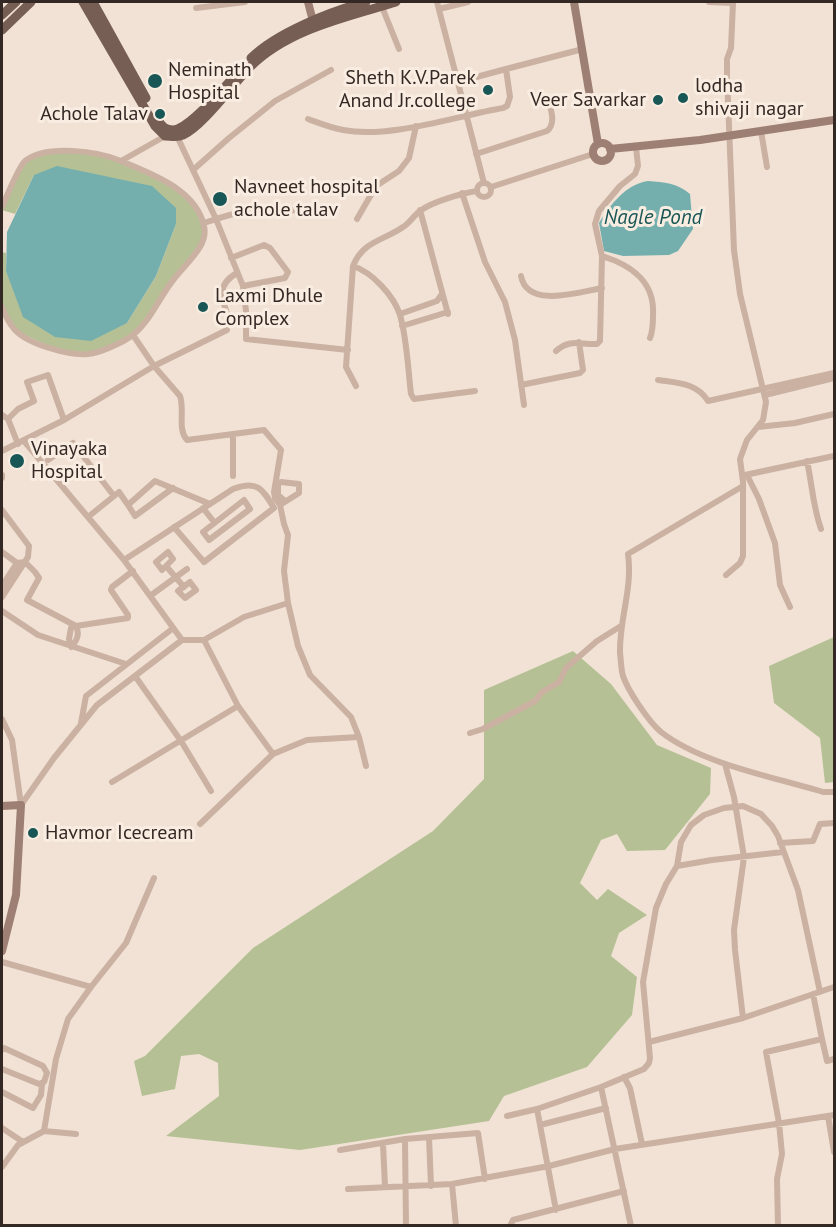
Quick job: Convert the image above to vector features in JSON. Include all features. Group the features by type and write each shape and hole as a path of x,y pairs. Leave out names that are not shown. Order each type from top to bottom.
{"main road":[{"path":"2,15 16,2"},
{"path":"2,30 31,2"},
{"path":"83,2 155,126 165,136 176,134 260,50 272,41 366,2"},
{"path":"93,2 159,122 165,129 176,134"},
{"path":"314,25 381,4 396,2"}],"street":[{"path":"196,8 245,2"},
{"path":"308,2 314,25"},
{"path":"436,2 484,183 491,187 593,154"},
{"path":"439,9 468,2"},
{"path":"574,2 598,144"},
{"path":"709,2 733,3 727,76 734,250 740,294 764,392 763,420 747,440 740,459 744,475 759,499 775,543 780,585 790,607"},
{"path":"381,4 399,49"},
{"path":"458,82 583,49"},
{"path":"308,120 344,130 378,132 507,106 510,97 506,69"},
{"path":"193,170 275,101 331,70"},
{"path":"476,154 551,128 553,121 548,97"},
{"path":"610,149 729,136 834,120"},
{"path":"357,219 376,186 399,171 409,158 416,126"},
{"path":"761,131 767,167"},
{"path":"176,134 216,219 243,286 246,339 348,350"},
{"path":"121,161 165,136"},
{"path":"598,144 606,144 610,149 608,157 604,160 596,159 593,154 598,144"},
{"path":"556,351 562,345 579,342 591,345 600,341 602,256 595,224 599,211 620,186 635,174 638,166 636,147"},
{"path":"2,207 24,162 40,154 59,150 90,154 121,161 177,189 193,204 204,223 206,236 198,250 165,290 144,323 133,335 100,351 74,354 28,340 16,332 2,307"},
{"path":"477,191 478,186 484,183"},
{"path":"477,191 481,196 486,196 490,194 491,187"},
{"path":"356,386 346,367 353,266 357,255 363,249 405,227 420,210 462,193 477,191"},
{"path":"462,193 484,262 505,302 516,340 524,405"},
{"path":"204,223 237,212 271,208 300,211"},
{"path":"402,326 448,313 420,210"},
{"path":"231,258 264,245 270,248 288,272 285,278 243,286"},
{"path":"602,256 622,263 642,277 652,293 654,306 650,338"},
{"path":"353,266 362,269 388,294 400,314 411,394 414,399 475,390"},
{"path":"228,316 222,300 224,285 230,277 237,273"},
{"path":"521,276 522,284 529,291 546,296 564,296 602,288"},
{"path":"400,314 437,301 442,294"},
{"path":"408,311 412,323"},
{"path":"2,452 64,420 154,366 227,330"},
{"path":"133,335 154,366 180,396 182,432 187,440 264,430 281,450 274,492 275,498 283,503 281,515 288,535 285,572 288,603 298,646 310,675 351,717 366,765"},
{"path":"521,385 580,373 583,370 579,342"},
{"path":"764,392 834,373"},
{"path":"8,419 18,409 34,401 27,382 48,375 64,420"},
{"path":"658,380 688,384 699,389 708,401 834,378"},
{"path":"758,427 795,423 834,414"},
{"path":"2,415 8,419 21,443 133,571 182,640"},
{"path":"233,434 234,476"},
{"path":"48,460 73,442 114,496"},
{"path":"744,475 834,456"},
{"path":"807,461 813,489 814,509 822,529"},
{"path":"726,575 740,563 743,556 744,475"},
{"path":"128,505 155,481 210,504"},
{"path":"124,560 174,527 233,489 251,485 263,490 274,508 204,562 174,527"},
{"path":"743,486 628,554 630,569 627,604 621,626 622,675 635,700 660,732 691,750 725,764 823,792 834,792"},
{"path":"88,517 119,492 135,516 173,488"},
{"path":"244,500 250,509 209,540 203,532 214,522 244,500"},
{"path":"204,508 214,522"},
{"path":"2,510 28,546 28,557 21,562 2,586"},
{"path":"2,552 21,562 35,572 39,578 27,600 76,626 128,618 111,590 133,571"},
{"path":"2,597 21,562"},
{"path":"166,566 184,587"},
{"path":"150,596 186,569"},
{"path":"21,805 97,705 182,640 204,640 244,617 288,603"},
{"path":"2,611 38,635 126,664"},
{"path":"71,647 76,641 78,630 76,626"},
{"path":"470,733 483,729 535,701 542,692 559,681 566,668 574,660 597,641 621,626"},
{"path":"81,724 86,696 172,629"},
{"path":"204,640 238,706 273,754"},
{"path":"135,676 181,741 211,790"},
{"path":"86,696 97,705"},
{"path":"112,782 238,706"},
{"path":"2,719 12,740 21,805 16,895 2,951"},
{"path":"200,824 273,754 307,740 359,737"},
{"path":"725,764 744,857 734,930 743,1018"},
{"path":"2,806 21,805"},
{"path":"507,1116 537,1109 601,1088 644,1069 649,1064 643,982 656,908 677,866 681,842 691,825 704,815 735,806 743,806 761,814 772,826 780,843 798,890 827,1061 834,1059"},
{"path":"780,843 813,841 820,824 834,823"},
{"path":"677,866 783,852"},
{"path":"44,1131 56,1059 68,1020 126,944 154,878"},
{"path":"2,962 91,987"},
{"path":"649,1042 743,1018 834,987"},
{"path":"778,1226 777,1179 782,1154 779,1123 766,1052 822,1039"},
{"path":"2,1050 4,1048 43,1066 47,1073 42,1084 41,1095 33,1108 2,1092"},
{"path":"2,1069 42,1084"},
{"path":"624,1077 630,1088 642,1144"},
{"path":"601,1088 631,1226"},
{"path":"540,1125 606,1108"},
{"path":"537,1109 556,1210"},
{"path":"348,1189 452,1184 549,1166 642,1144 831,1115 834,1152"},
{"path":"2,1128 23,1142"},
{"path":"2,1167 18,1145 44,1131 76,1134"},
{"path":"340,1150 405,1139 478,1133 484,1179"},
{"path":"429,1137 430,1186"},
{"path":"405,1139 406,1226"},
{"path":"383,1144 385,1186"},
{"path":"452,1184 456,1226"},
{"path":"510,1226 513,1220 624,1191"}],"green space":[{"path":"59,150 114,159 177,189 196,208 206,235 133,335 88,354 56,349 16,331 2,307 2,252 6,253 6,271 127,323 156,276 176,224 34,175 15,214 2,210 24,162"},
{"path":"834,637 834,782 825,783 820,738 774,703 769,666"},
{"path":"573,651 611,684 657,745 711,768 710,794 665,850 627,851 617,834 601,840 580,883 597,900 608,889 647,915 619,933 611,956 637,977 632,1015 587,1067 504,1096 489,1121 300,1150 166,1136 219,1096 218,1063 199,1054 181,1056 175,1089 142,1096 134,1061 145,1056 253,948 433,831 484,779 484,690"}],"water":[{"path":"57,166 152,186 176,208 176,224 156,276 127,323 91,341 55,337 23,317 6,271 7,232 34,175"},
{"name":"Nagle Pond","path":"648,181 675,185 690,194 693,229 678,251 669,255 623,256 604,251 599,223 608,209 626,191"}],"place":[{"name":"Neminath Hospital","path":"155,81"},
{"name":"Sheth K.V.Parek Anand Jr.college","path":"488,90"},
{"name":"lodha shivaji nagar","path":"683,98"},
{"name":"Veer Savarkar","path":"658,100"},
{"name":"Achole Talav","path":"160,114"},
{"name":"Navneet hospital achole talav","path":"220,199"},
{"name":"Laxmi Dhule Complex","path":"203,307"},
{"name":"Vinayaka Hospital","path":"17,461"},
{"name":"Havmor Icecream","path":"33,833"}]}
